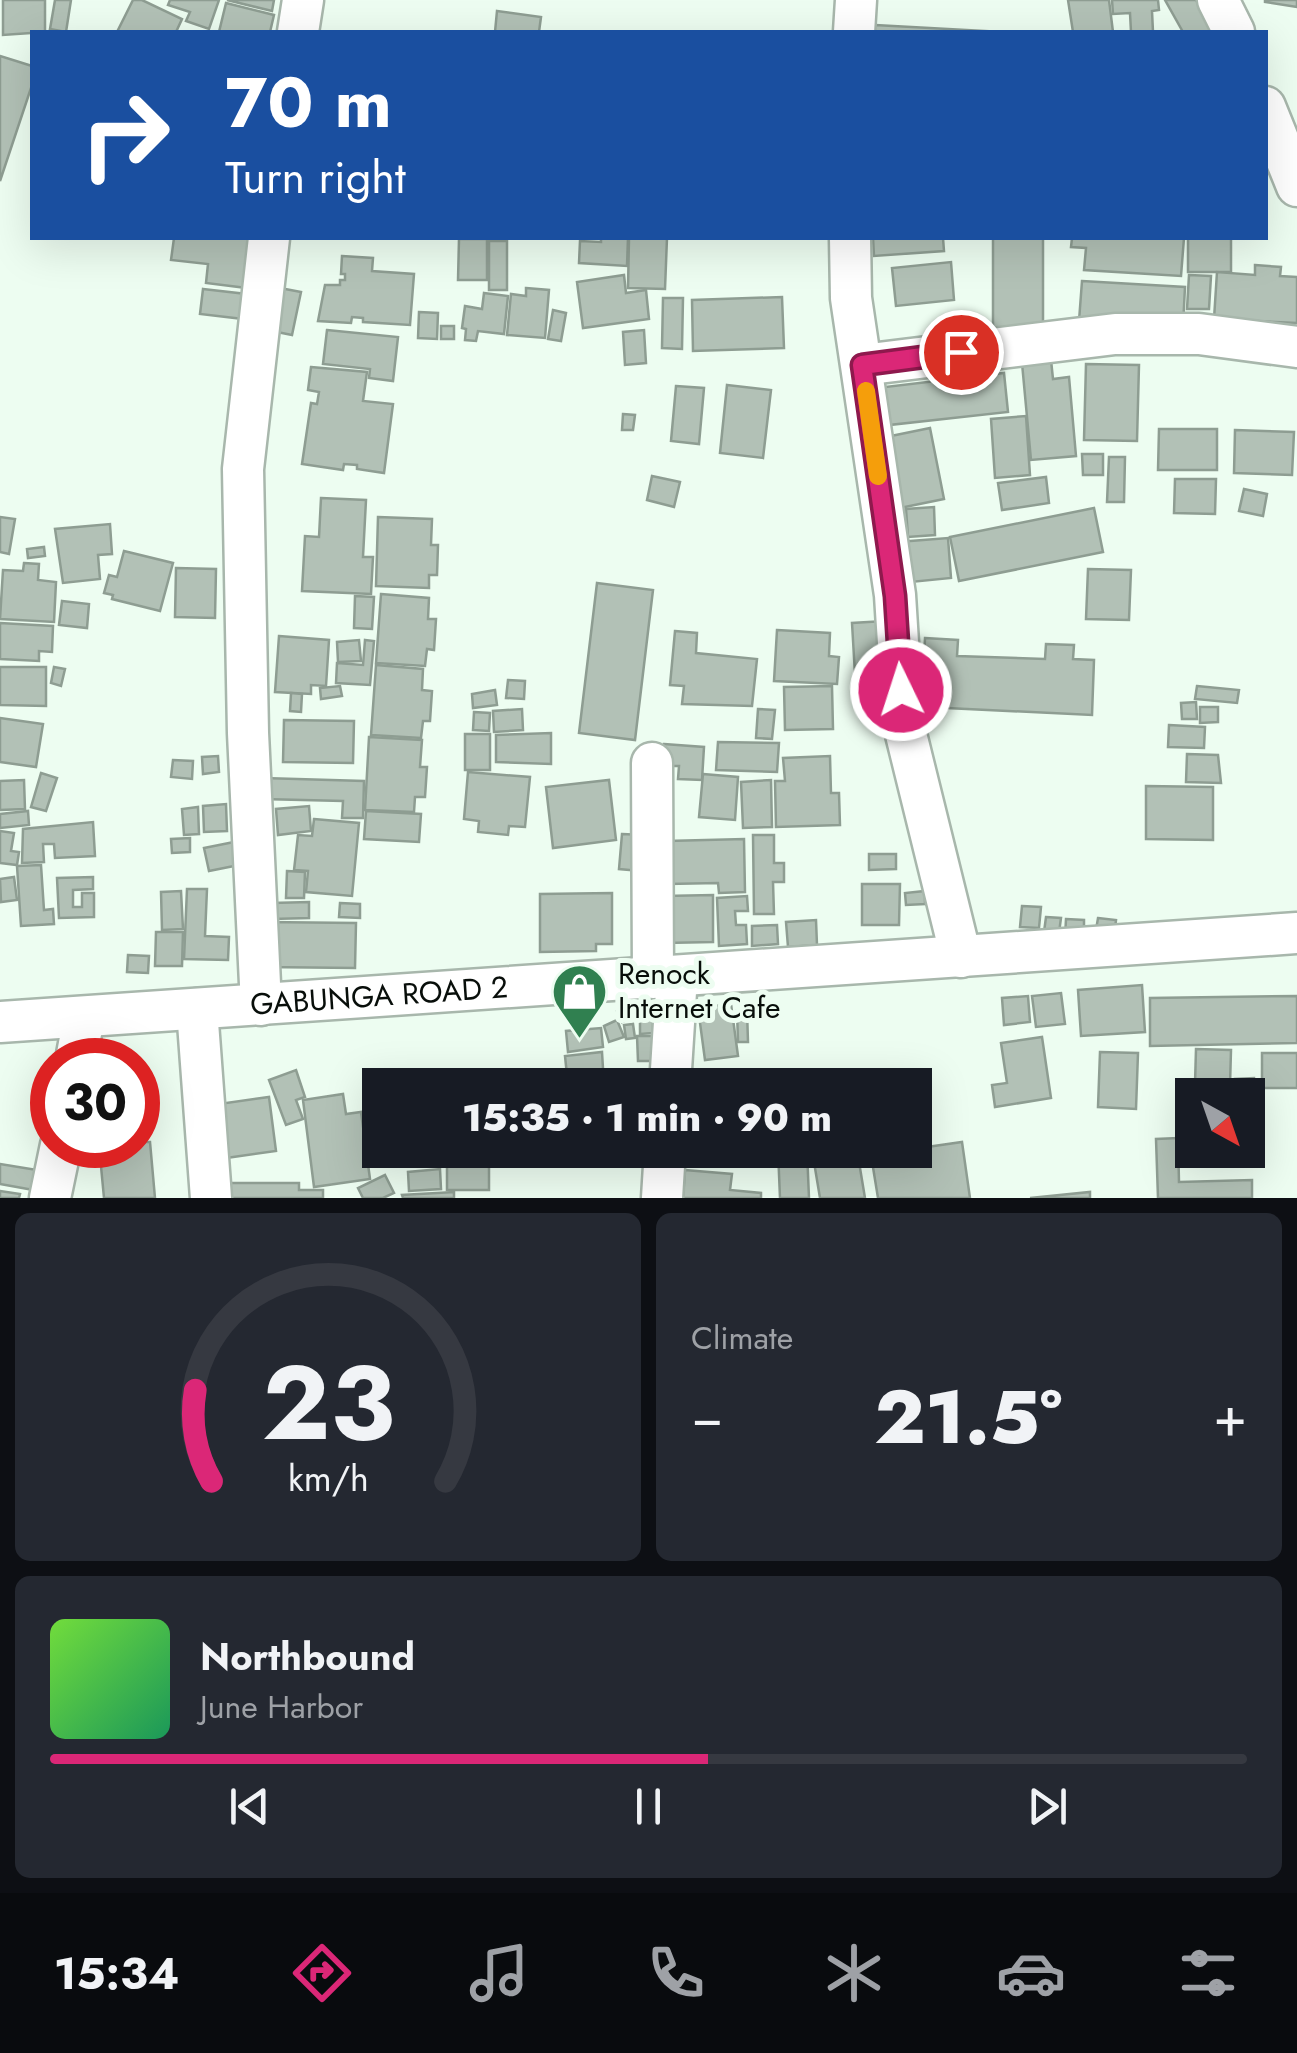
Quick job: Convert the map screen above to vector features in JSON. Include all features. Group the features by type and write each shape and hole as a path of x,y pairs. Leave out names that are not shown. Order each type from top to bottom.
{"street":[{"path":"298,30 303,0"},
{"path":"854,30 856,0"},
{"path":"1218,0 1233,30"},
{"path":"1268,114 1297,186"},
{"path":"261,1006 248,734 243,469 269,240"},
{"path":"850,240 852,298 895,596 903,722 961,956"},
{"path":"862,365 1115,334 1199,334 1297,347"},
{"path":"652,763 669,1068"},
{"name":"GABUNGA ROAD 2","path":"0,1022 1297,933"},
{"path":"197,1009 210,1198"},
{"path":"80,1038 84,1017"},
{"path":"50,1198 56,1168"},
{"path":"662,1198 664,1168"}],"building":[{"path":"3,0 45,0 45,30 3,35"},
{"path":"55,0 71,0 66,30 50,29"},
{"path":"133,0 142,0 182,19 177,30 118,30"},
{"path":"170,0 219,0 209,29 186,21 190,12 168,5"},
{"path":"227,0 274,0 272,11"},
{"path":"1068,0 1109,0 1113,30 1073,30"},
{"path":"1112,0 1158,0 1159,10 1152,11 1153,30 1131,30 1130,13 1113,14"},
{"path":"1165,0 1196,0 1213,30 1182,30"},
{"path":"1297,0 1297,7 1265,2"},
{"path":"226,3 274,15 270,30 219,30"},
{"path":"497,11 541,17 539,30 495,30"},
{"path":"875,25 966,30 874,30"},
{"path":"0,56 30,65 30,91 0,181"},
{"path":"174,240 262,240 255,289 206,283 208,264 171,260"},
{"path":"459,240 487,240 487,280 458,280"},
{"path":"628,240 627,266 579,263 580,241"},
{"path":"629,240 667,240 665,289 628,288"},
{"path":"873,240 943,240 944,251 874,256"},
{"path":"993,240 1043,240 1043,330 993,331"},
{"path":"1072,240 1184,240 1181,276 1084,270 1086,248 1071,247"},
{"path":"1188,240 1231,240 1231,272 1188,272"},
{"path":"489,241 507,241 507,290 489,290"},
{"path":"342,256 373,258 372,271 414,274 410,325 363,322 363,318 352,317 351,323 318,321 325,285 340,285 340,280 345,280 345,274 341,274"},
{"path":"951,262 954,300 896,306 892,268"},
{"path":"1255,265 1281,267 1280,276 1297,277 1297,323 1214,319 1217,272 1255,275"},
{"path":"624,275 626,293 646,290 649,319 583,328 577,282"},
{"path":"1189,275 1211,276 1209,309 1187,309"},
{"path":"1082,281 1185,287 1183,326 1079,321"},
{"path":"280,288 301,292 292,335 272,331"},
{"path":"526,288 549,290 545,338 507,335 511,294 526,296"},
{"path":"203,289 255,295 252,320 200,314"},
{"path":"484,293 508,296 504,334 478,331 476,341 465,340 465,306 482,309"},
{"path":"782,297 784,348 693,351 692,300"},
{"path":"663,298 683,298 682,349 662,348"},
{"path":"553,310 566,313 561,341 548,339"},
{"path":"419,312 438,313 437,339 418,338"},
{"path":"441,326 454,326 454,339 441,339"},
{"path":"327,330 398,337 393,381 369,378 370,369 323,364"},
{"path":"644,330 646,363 625,365 623,332"},
{"path":"1051,360 1053,379 1069,377 1076,456 1031,460 1022,363"},
{"path":"1086,364 1139,365 1137,441 1084,440"},
{"path":"311,367 367,372 363,401 393,404 384,473 357,469 357,465 344,464 343,470 302,464 311,403 317,404 319,392 308,390"},
{"path":"1004,373 1008,412 889,425 885,387"},
{"path":"727,385 771,390 763,458 720,453"},
{"path":"676,386 704,388 699,444 671,441"},
{"path":"623,414 635,415 633,430 622,430"},
{"path":"1026,416 1030,475 995,478 991,419"},
{"path":"930,428 944,499 900,508 886,437"},
{"path":"1159,429 1217,429 1217,470 1158,470"},
{"path":"1235,430 1294,432 1292,475 1234,473"},
{"path":"1082,454 1103,454 1103,475 1083,475"},
{"path":"1109,457 1125,457 1124,502 1107,502"},
{"path":"652,476 680,482 674,507 647,500"},
{"path":"1046,477 1049,503 1002,510 998,483"},
{"path":"1175,479 1216,479 1215,514 1174,513"},
{"path":"1244,489 1267,494 1263,516 1239,511"},
{"path":"321,498 366,500 363,557 373,557 371,594 302,591 305,536 319,537"},
{"path":"934,507 935,535 908,537 906,509"},
{"path":"1094,508 1103,552 959,581 950,537"},
{"path":"0,517 15,519 9,554 0,552"},
{"path":"378,517 432,519 431,545 438,545 437,575 429,575 429,588 376,586"},
{"path":"110,524 112,554 98,555 100,579 63,583 55,529"},
{"path":"948,538 951,578 901,583 898,542"},
{"path":"44,547 45,556 28,558 27,549"},
{"path":"124,551 173,563 160,611 112,599 113,595 104,593 109,575 117,577"},
{"path":"24,563 39,564 38,580 56,582 54,622 0,619 3,570 23,571"},
{"path":"176,568 216,569 215,618 175,617"},
{"path":"1088,569 1131,570 1129,620 1086,619"},
{"path":"597,583 653,590 635,740 579,733"},
{"path":"381,594 429,598 428,619 436,619 434,650 427,649 425,666 376,663"},
{"path":"355,596 374,597 372,629 354,628"},
{"path":"62,601 89,604 87,628 59,625"},
{"path":"884,621 889,706 857,709 852,623"},
{"path":"0,623 53,626 52,652 39,651 39,661 0,659"},
{"path":"777,630 830,633 829,656 839,657 837,684 774,681"},
{"path":"675,631 697,633 696,653 757,659 752,706 682,704 684,686 670,685"},
{"path":"279,636 329,640 326,686 311,685 311,694 275,692"},
{"path":"925,638 958,640 957,656 1045,659 1046,644 1074,645 1073,659 1094,660 1092,715 906,706 909,657 924,657"},
{"path":"359,640 361,661 338,662 337,642"},
{"path":"365,640 374,641 370,685 336,683 337,663 363,665"},
{"path":"376,665 423,669 422,690 432,691 430,721 423,721 421,738 371,735"},
{"path":"0,667 46,667 46,706 0,705"},
{"path":"54,667 65,669 61,686 51,683"},
{"path":"508,680 525,681 524,699 506,698"},
{"path":"340,686 342,696 321,699 320,688"},
{"path":"832,686 833,729 785,730 784,687"},
{"path":"1197,686 1239,690 1237,703 1195,699"},
{"path":"495,690 497,705 473,708 472,694"},
{"path":"291,693 302,694 301,712 290,711"},
{"path":"1196,702 1197,719 1182,719 1181,703"},
{"path":"1200,707 1218,707 1218,722 1200,723"},
{"path":"522,709 523,730 494,732 493,711"},
{"path":"758,709 775,710 772,739 756,738"},
{"path":"474,712 490,713 489,731 473,730"},
{"path":"0,718 43,724 36,767 0,762"},
{"path":"284,720 354,721 353,763 283,762"},
{"path":"1169,725 1205,727 1204,748 1168,747"},
{"path":"551,733 551,764 496,762 496,735"},
{"path":"465,734 490,734 490,770 465,770"},
{"path":"369,737 422,740 420,767 427,767 425,797 415,797 414,812 365,810"},
{"path":"718,742 779,743 777,772 716,770"},
{"path":"664,744 704,747 702,780 678,779 679,766 663,766"},
{"path":"1187,754 1218,755 1221,783 1186,782"},
{"path":"218,756 219,772 203,774 202,757"},
{"path":"830,756 831,793 839,793 840,825 776,827 775,781 785,781 783,758"},
{"path":"173,760 193,761 192,779 171,777"},
{"path":"468,772 530,777 525,827 509,826 508,835 478,832 479,821 464,819"},
{"path":"41,773 57,778 46,811 31,807"},
{"path":"703,774 738,777 735,820 699,817"},
{"path":"263,778 364,781 363,818 342,818 343,801 262,799"},
{"path":"24,780 25,809 0,810 0,781"},
{"path":"609,780 616,840 553,848 546,787"},
{"path":"771,780 772,827 743,828 741,782"},
{"path":"1146,786 1213,787 1213,840 1146,839"},
{"path":"226,804 227,831 204,832 203,806"},
{"path":"309,806 311,831 278,835 276,809"},
{"path":"198,807 199,834 184,835 182,809"},
{"path":"28,811 29,825 0,828 0,814"},
{"path":"366,811 421,814 419,842 364,839"},
{"path":"314,819 359,823 352,896 306,892 308,871 294,870 298,835 312,836"},
{"path":"93,822 95,856 55,858 54,844 43,844 44,862 22,863 23,829"},
{"path":"0,831 14,833 11,851 19,852 17,865 0,863"},
{"path":"622,834 643,835 640,871 619,869"},
{"path":"753,835 774,835 774,863 784,863 784,882 773,882 774,914 754,914"},
{"path":"190,838 190,852 172,853 171,839"},
{"path":"744,839 745,892 719,893 718,883 668,884 667,841"},
{"path":"234,842 239,865 209,871 204,848"},
{"path":"869,854 896,854 896,869 869,870"},
{"path":"41,865 44,910 53,909 54,924 21,926 17,866"},
{"path":"287,871 305,872 304,898 286,898"},
{"path":"14,877 17,900 1,902 0,879"},
{"path":"93,877 93,889 73,890 73,907 82,907 82,893 94,893 94,917 59,918 57,878"},
{"path":"862,884 900,884 899,925 862,925"},
{"path":"187,889 207,889 205,936 229,937 228,960 184,959"},
{"path":"181,891 183,929 162,930 161,892"},
{"path":"925,891 925,904 906,905 905,893"},
{"path":"612,893 612,944 596,944 596,951 540,952 540,894"},
{"path":"713,895 713,942 664,943 664,896"},
{"path":"747,896 748,911 735,911 736,925 746,925 747,944 719,946 717,898"},
{"path":"309,902 309,918 272,919 272,903"},
{"path":"340,903 360,904 360,918 339,917"},
{"path":"1022,906 1041,907 1039,928 1020,927"},
{"path":"1046,917 1061,918 1059,933 1044,932"},
{"path":"1098,918 1116,920 1114,938 1095,936"},
{"path":"1066,919 1084,920 1084,939 1065,938"},
{"path":"816,920 817,945 788,947 786,922"},
{"path":"265,922 356,923 355,968 264,967"},
{"path":"777,925 778,944 752,946 752,926"},
{"path":"156,932 183,932 182,966 155,966"},
{"path":"128,955 149,956 148,973 127,972"},
{"path":"1142,985 1145,1032 1081,1036 1078,990"},
{"path":"1061,993 1065,1024 1036,1027 1032,996"},
{"path":"1028,996 1030,1022 1004,1025 1002,998"},
{"path":"1297,996 1297,1043 1150,1046 1150,998"},
{"path":"634,1003 639,1014 622,1022 617,1011"},
{"path":"731,1004 738,1056 705,1060 698,1008"},
{"path":"747,1010 748,1042 738,1042 737,1011"},
{"path":"640,1013 653,1013 653,1033 640,1034"},
{"path":"617,1020 624,1037 609,1042 604,1026"},
{"path":"633,1024 635,1038 626,1039 624,1025"},
{"path":"601,1028 603,1047 568,1052 566,1031"},
{"path":"637,1036 654,1036 655,1061 638,1061"},
{"path":"1042,1037 1051,1098 995,1107 992,1085 1007,1083 1001,1043"},
{"path":"1196,1049 1231,1050 1230,1078 1195,1078"},
{"path":"602,1052 603,1068 566,1068 565,1056"},
{"path":"1100,1052 1138,1053 1136,1109 1098,1107"},
{"path":"1262,1053 1297,1053 1297,1088 1265,1088"},
{"path":"296,1070 305,1097 296,1100 303,1119 286,1125 269,1080"},
{"path":"343,1094 346,1114 361,1112 362,1168 369,1168 370,1179 314,1187 303,1100"},
{"path":"269,1097 276,1151 212,1160 205,1106"},
{"path":"1175,1138 1179,1182 1252,1180 1252,1198 1158,1198 1156,1139"},
{"path":"962,1142 970,1198 878,1198 873,1168 932,1168 932,1146"},
{"path":"0,1164 43,1171 39,1191 0,1184"},
{"path":"101,1168 152,1168 155,1198 104,1198"},
{"path":"447,1168 489,1168 489,1190 447,1190"},
{"path":"779,1168 808,1168 809,1198 780,1198"},
{"path":"815,1168 860,1168 865,1198 820,1198"},
{"path":"440,1169 441,1189 409,1191 408,1172"},
{"path":"685,1170 732,1174 730,1190 761,1193 761,1198 683,1198"},
{"path":"385,1175 394,1193 383,1198 363,1198 358,1188"},
{"path":"213,1183 299,1183 299,1190 323,1190 323,1198 215,1198"},
{"path":"0,1191 20,1194 19,1198 0,1198"},
{"path":"454,1192 454,1198 402,1195"},
{"path":"1090,1192 1090,1198 1030,1198"}],"slow traffic":[{"path":"866,391 878,476"}],"place":[{"name":"Renock Internet Cafe","path":"579,1040"}],"route":[{"path":"901,690 895,596 862,365 961,352"}]}
